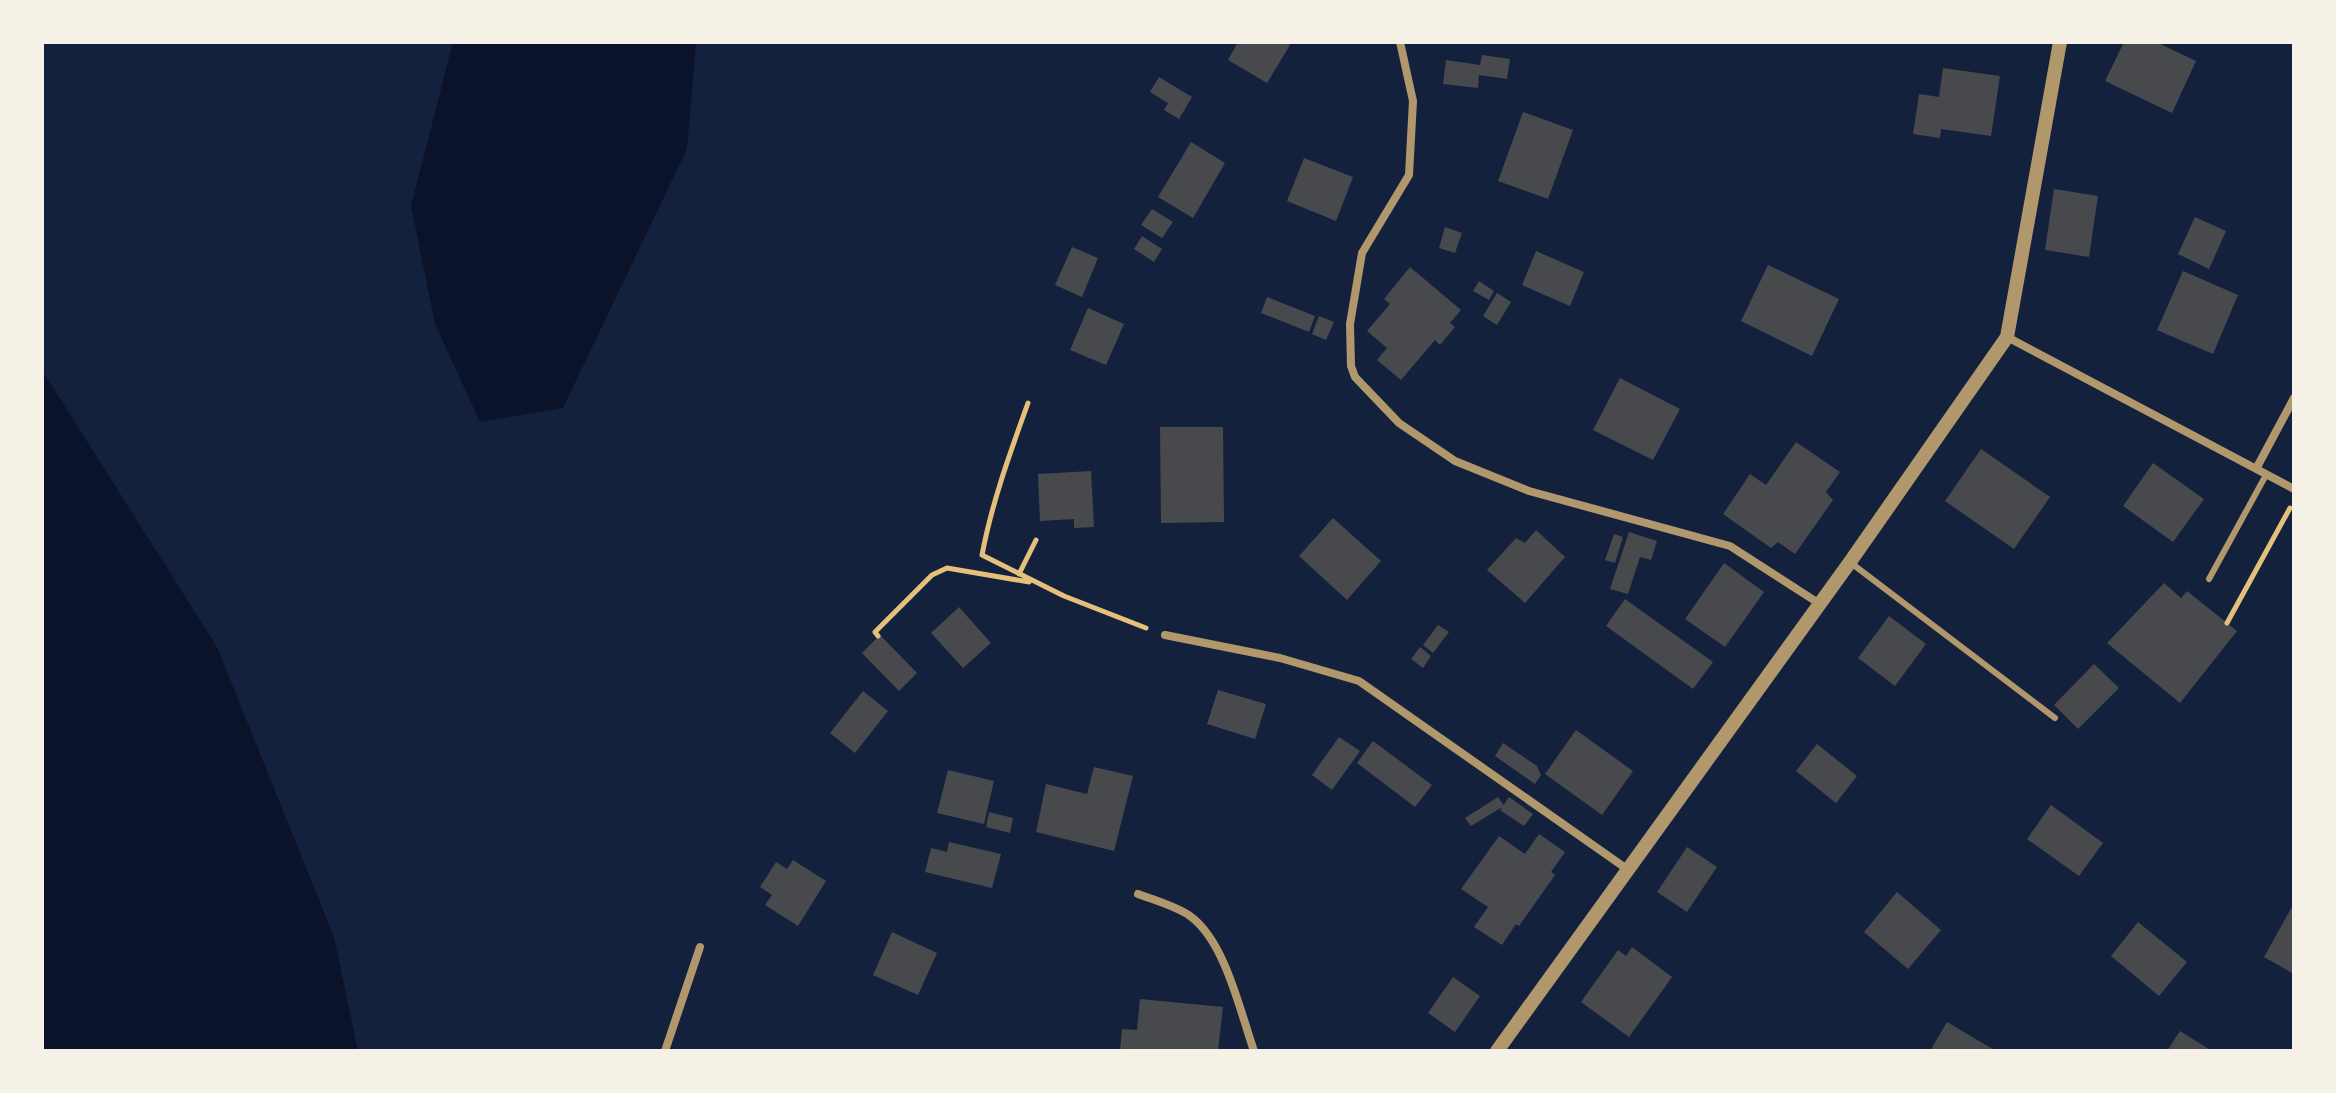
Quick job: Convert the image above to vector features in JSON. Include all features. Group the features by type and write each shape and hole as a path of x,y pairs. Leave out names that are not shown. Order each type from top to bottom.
{"street":[{"path":"1400,42 1413,101 1409,175 1362,253 1350,324 1351,366 1355,377 1399,423 1455,461 1529,491 1730,546 1820,604"},
{"path":"1497,1051 1850,562 2007,337 2060,42"},
{"path":"2007,337 2294,489"},
{"path":"2256,469 2294,398"},
{"path":"1165,635 1280,658 1359,681 1627,869"},
{"path":"1138,894 1189,915 1208,933 1223,964 1254,1051"},
{"path":"665,1051 700,947"}],"lane":[{"path":"2209,579 2266,475"},
{"path":"1850,562 2055,718"}],"path":[{"path":"1028,403 1002,476 982,555 1095,610 1165,635"},
{"path":"2227,623 2294,501"},
{"path":"1019,574 1036,540"},
{"path":"878,636 875,632 884,622 932,575 947,568 1038,583"}],"water":[{"path":"453,42 696,42 687,149 563,408 480,422 435,324 411,206"},
{"path":"42,370 217,647 334,937 358,1051 42,1051"}],"building":[{"path":"1238,42 1285,42 1290,45 1267,83 1228,60"},
{"path":"2124,42 2156,42 2196,61 2172,113 2105,81"},
{"path":"1482,55 1510,59 1507,79 1479,75 1478,88 1443,84 1446,60 1480,65"},
{"path":"1943,68 2000,76 1991,136 1941,129 1940,138 1913,134 1919,94 1939,97"},
{"path":"1159,77 1192,97 1179,119 1164,110 1168,103 1150,92"},
{"path":"1523,112 1573,130 1548,199 1498,181"},
{"path":"1191,142 1225,163 1193,218 1158,197"},
{"path":"1304,158 1353,177 1336,221 1287,201"},
{"path":"2054,189 2098,196 2089,257 2045,250"},
{"path":"1152,209 1173,222 1162,238 1141,225"},
{"path":"2195,217 2226,231 2209,269 2178,254"},
{"path":"1445,227 1462,233 1455,253 1439,248"},
{"path":"1142,236 1162,249 1154,262 1134,249"},
{"path":"1072,247 1098,258 1082,297 1055,285"},
{"path":"1536,251 1584,272 1570,306 1522,285"},
{"path":"1768,265 1839,299 1812,356 1741,321"},
{"path":"1410,267 1461,310 1450,323 1455,327 1440,345 1435,340 1401,380 1377,360 1387,348 1367,331 1390,304 1384,299"},
{"path":"2183,271 2238,295 2213,354 2157,330"},
{"path":"1479,281 1494,291 1489,300 1473,291"},
{"path":"1497,293 1511,302 1497,325 1483,316"},
{"path":"1267,297 1315,316 1309,332 1261,313"},
{"path":"1088,308 1124,324 1106,365 1070,350"},
{"path":"1319,316 1334,322 1326,340 1312,334"},
{"path":"1620,378 1680,409 1653,460 1593,430"},
{"path":"1160,427 1223,427 1224,522 1161,523"},
{"path":"1796,442 1840,472 1826,492 1833,500 1795,554 1778,542 1771,548 1723,514 1750,474 1766,485"},
{"path":"1981,449 2050,497 2014,549 1945,501"},
{"path":"2153,463 2204,499 2173,542 2123,506"},
{"path":"1091,471 1094,527 1074,528 1074,519 1040,521 1038,474"},
{"path":"1333,518 1381,561 1347,600 1299,556"},
{"path":"1536,530 1565,557 1525,603 1487,570 1516,538 1525,543"},
{"path":"1629,532 1657,541 1651,560 1640,557 1628,594 1610,589"},
{"path":"1614,534 1623,537 1615,563 1605,560"},
{"path":"1724,563 1764,592 1725,647 1685,619"},
{"path":"2164,583 2181,598 2187,591 2237,631 2180,703 2107,643"},
{"path":"1625,599 1713,662 1693,689 1606,626"},
{"path":"959,607 991,643 963,668 931,633"},
{"path":"1889,616 1926,644 1895,686 1858,658"},
{"path":"1438,625 1449,632 1433,653 1423,645"},
{"path":"880,635 917,673 899,691 862,653"},
{"path":"1420,647 1431,656 1423,668 1411,659"},
{"path":"2094,664 2119,688 2078,729 2054,705"},
{"path":"1218,690 1266,704 1255,739 1207,724"},
{"path":"863,691 888,711 855,753 830,733"},
{"path":"1576,730 1633,771 1602,815 1545,774"},
{"path":"1339,737 1360,751 1332,790 1312,775"},
{"path":"1373,741 1432,785 1415,807 1357,763"},
{"path":"1503,743 1537,766 1541,775 1535,784 1495,756"},
{"path":"1817,744 1857,776 1836,803 1796,771"},
{"path":"1094,767 1133,776 1114,851 1036,832 1046,784 1087,794"},
{"path":"948,770 994,781 984,824 937,813"},
{"path":"1498,797 1504,806 1471,826 1465,818"},
{"path":"1509,797 1533,814 1524,826 1500,810"},
{"path":"2051,805 2103,843 2079,876 2027,839"},
{"path":"989,812 1013,818 1010,833 986,827"},
{"path":"1539,834 1565,852 1551,872 1555,875 1502,945 1474,927 1488,907 1461,889 1499,836 1525,854"},
{"path":"949,842 1001,854 992,888 925,872 931,848 947,852"},
{"path":"1687,847 1717,867 1687,912 1657,892"},
{"path":"793,860 826,881 798,926 765,905 772,895 760,887 776,862 787,869"},
{"path":"1897,892 1941,930 1908,969 1864,932"},
{"path":"2294,903 2294,974 2264,957"},
{"path":"2138,922 2187,962 2159,996 2111,956"},
{"path":"892,932 937,953 918,995 873,975"},
{"path":"1632,947 1672,977 1629,1037 1581,1002 1618,950 1626,956"},
{"path":"1453,977 1480,996 1455,1032 1428,1013"},
{"path":"1140,999 1223,1007 1218,1051 1120,1051 1122,1029 1137,1030"},
{"path":"1947,1022 1996,1051 1930,1051"},
{"path":"2180,1031 2212,1051 2167,1051"}]}
